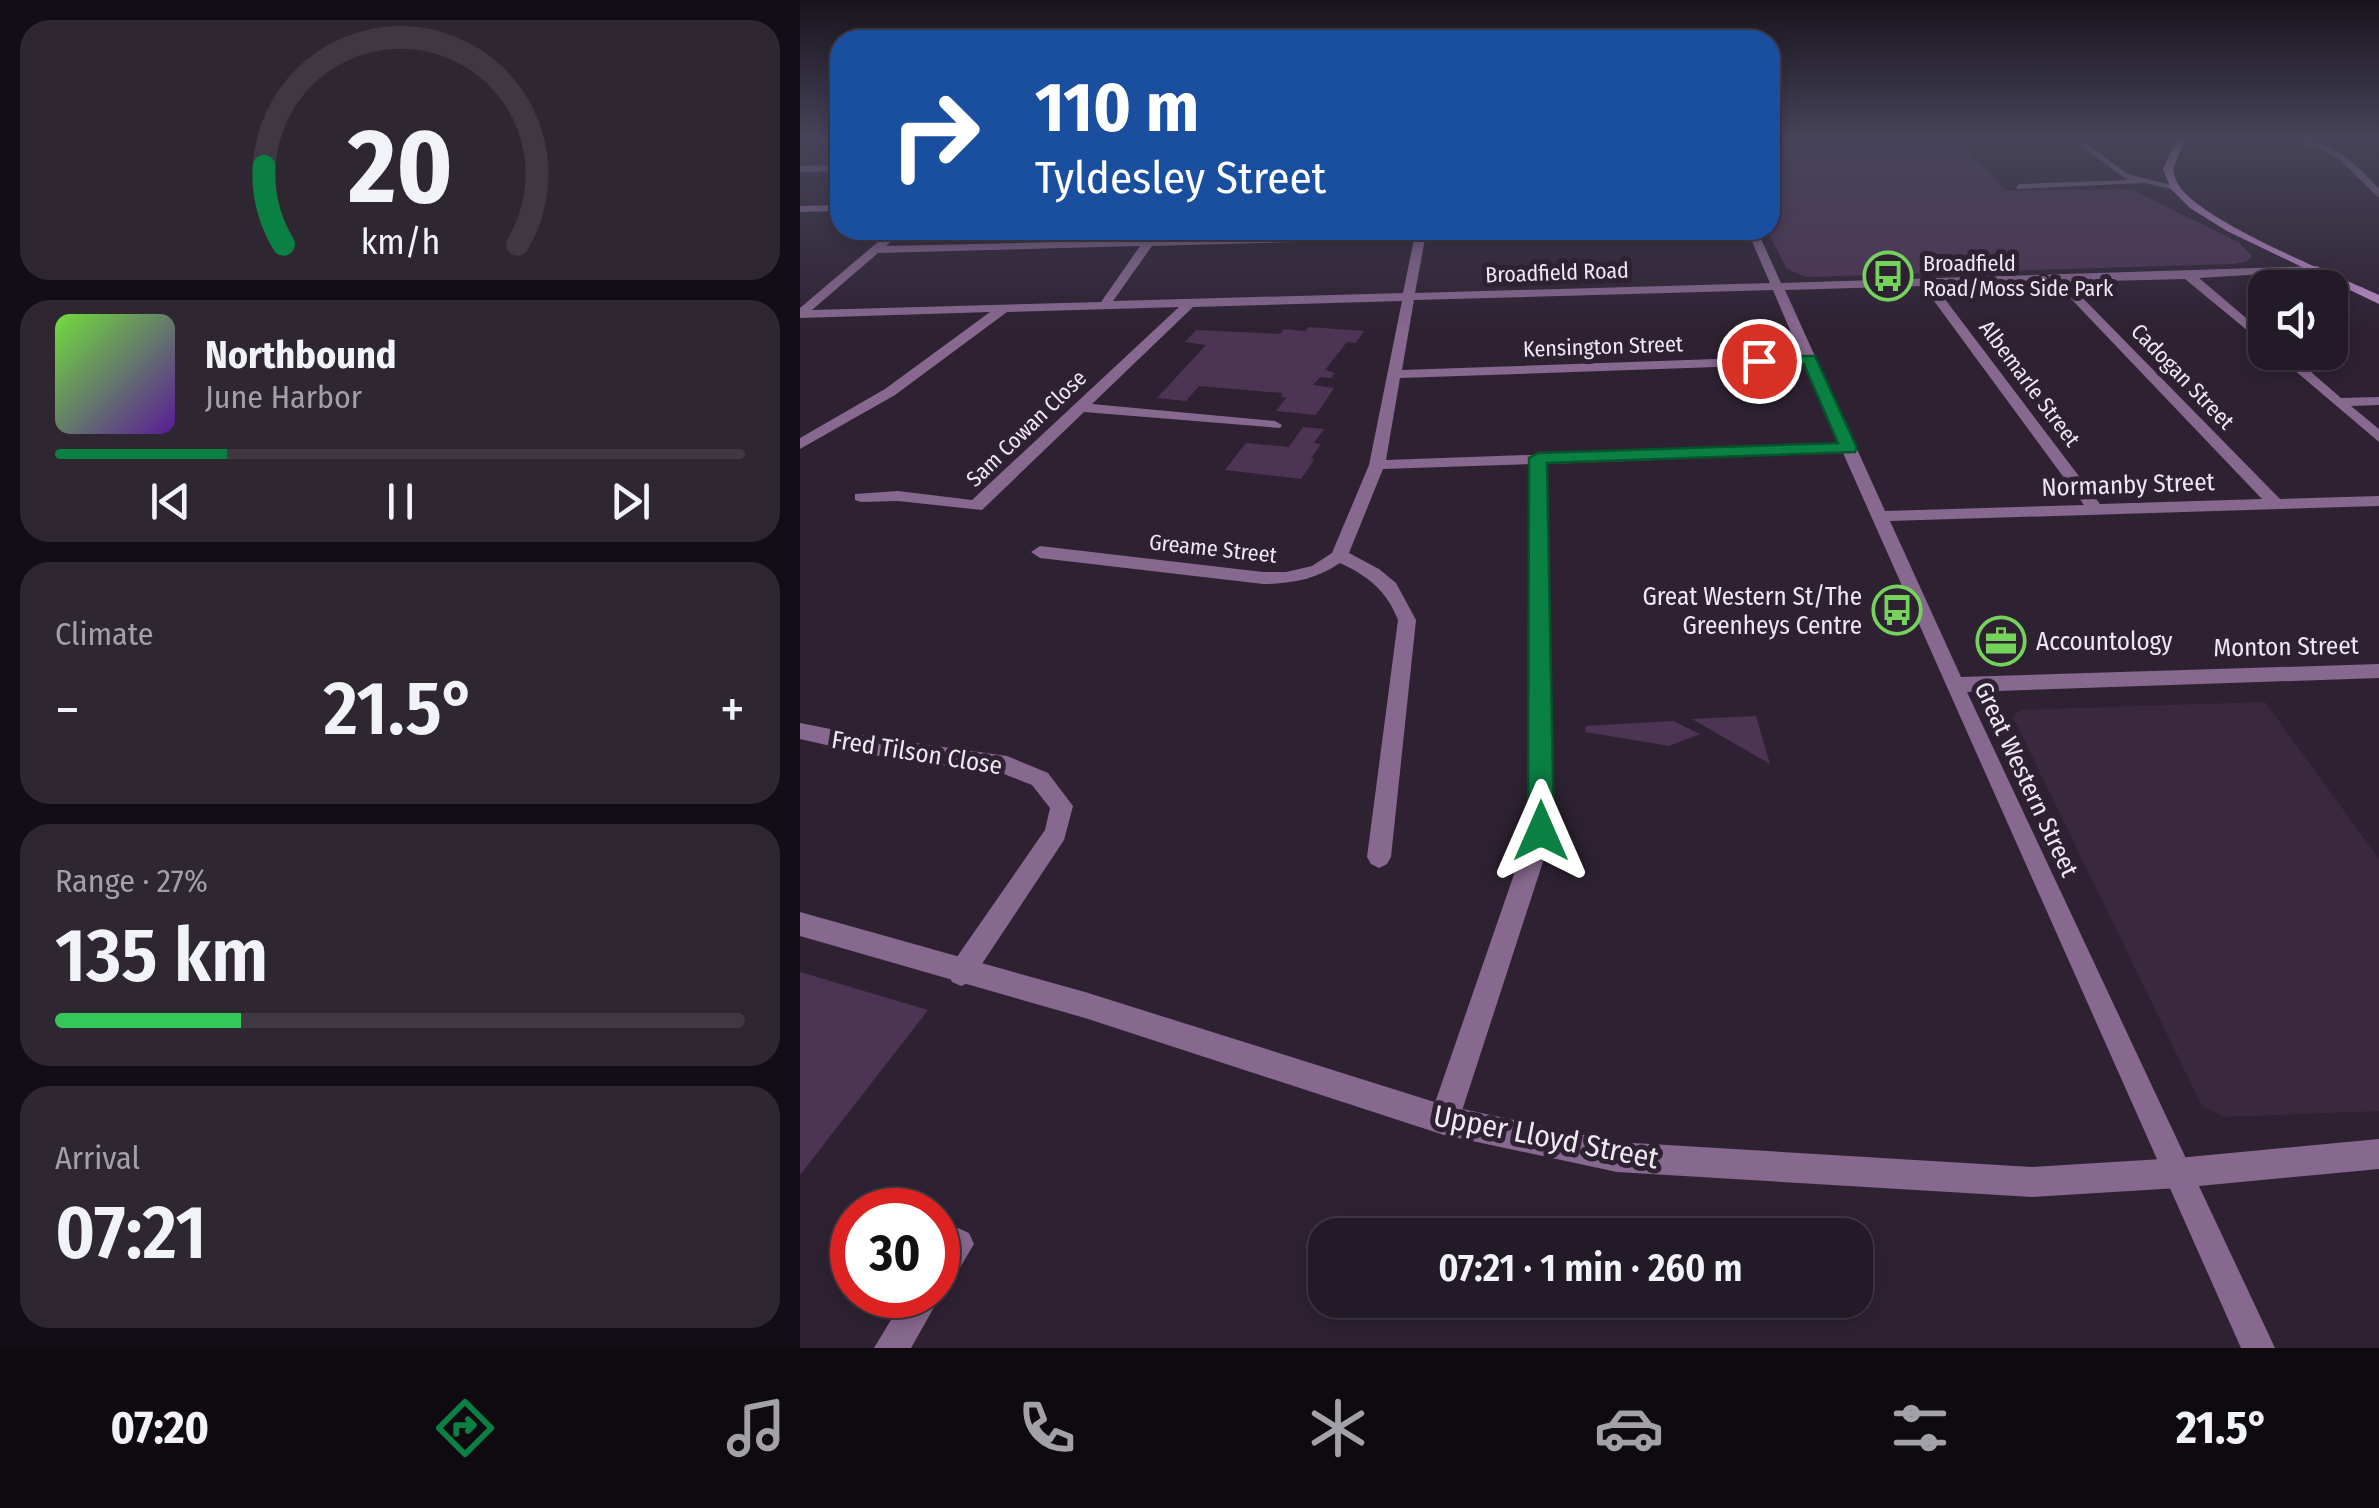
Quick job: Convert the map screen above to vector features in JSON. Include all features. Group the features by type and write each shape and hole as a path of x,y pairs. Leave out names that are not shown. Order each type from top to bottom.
{"main road":[{"path":"2190,202 2232,229 2379,300"}],"street":[{"path":"800,208 830,208"},
{"path":"800,314 886,240"},
{"path":"875,250 1209,240"},
{"path":"1379,857 1407,620 1400,598 1386,582 1365,566 1339,556 1377,465 1420,240"},
{"name":"Great Western Street","path":"1757,240 1954,686 2258,1348"},
{"path":"1104,306 1148,242"},
{"name":"Broadfield Road","path":"800,314 2058,279 2314,268"},
{"path":"2188,275 2248,326"},
{"name":"Cadogan Street","path":"2058,279 2276,504"},
{"name":"Albemarle Street","path":"1926,282 2096,510"},
{"name":"Sam Cowan Close","path":"861,497 898,496 976,506 1190,303"},
{"path":"800,444 890,392 1004,308"},
{"name":"Kensington Street","path":"1397,374 1810,360"},
{"path":"2300,370 2379,437"},
{"path":"2338,402 2379,400"},
{"path":"1080,407 1275,425"},
{"path":"1377,465 1849,448"},
{"path":"1444,1120 1541,831 1538,458"},
{"name":"Normanby Street","path":"1879,516 2379,501"},
{"name":"Greame Street","path":"1040,552 1263,578 1286,578 1318,570 1339,556"},
{"name":"Monton Street","path":"1954,686 2379,671"},
{"name":"Fred Tilson Close","path":"800,731 866,745 1007,765 1040,779 1062,806 1056,833 961,973"},
{"name":"Upper Lloyd Street","path":"800,924 1084,1005 1444,1120 1617,1157 2032,1182 2178,1174 2379,1154"},
{"path":"891,1348 910,1318"}],"shaded area":[{"path":"1780,202 2157,202 2238,242 2252,256 2246,262 2232,264 1806,277 1787,269 1772,240 1780,240"},
{"path":"1309,327 1364,331 1356,343 1347,342 1325,370 1335,373 1331,378 1320,377 1313,385 1334,388 1316,415 1276,411 1286,398 1281,397 1282,393 1199,386 1186,401 1157,398 1206,345 1185,342 1196,330 1280,334 1284,329 1305,331"},
{"path":"1303,427 1324,429 1314,443 1321,444 1311,458 1314,460 1301,479 1225,470 1246,443 1289,447"},
{"path":"2265,702 2379,859 2379,1111 2224,1117 2202,1106 2013,717 2020,710"},
{"path":"1756,716 1770,764 1692,719"},
{"path":"1673,721 1700,734 1669,746 1585,732 1586,726"},
{"path":"800,972 928,1010 800,1175"}],"place":[{"name":"Broadfield Road/Moss Side Park","path":"1888,276"},
{"name":"Great Western St/The Greenheys Centre","path":"1897,610"},
{"name":"Accountology","path":"2001,641"}],"route":[{"path":"1541,831 1538,458 1849,448 1810,360 1759,361"}]}
